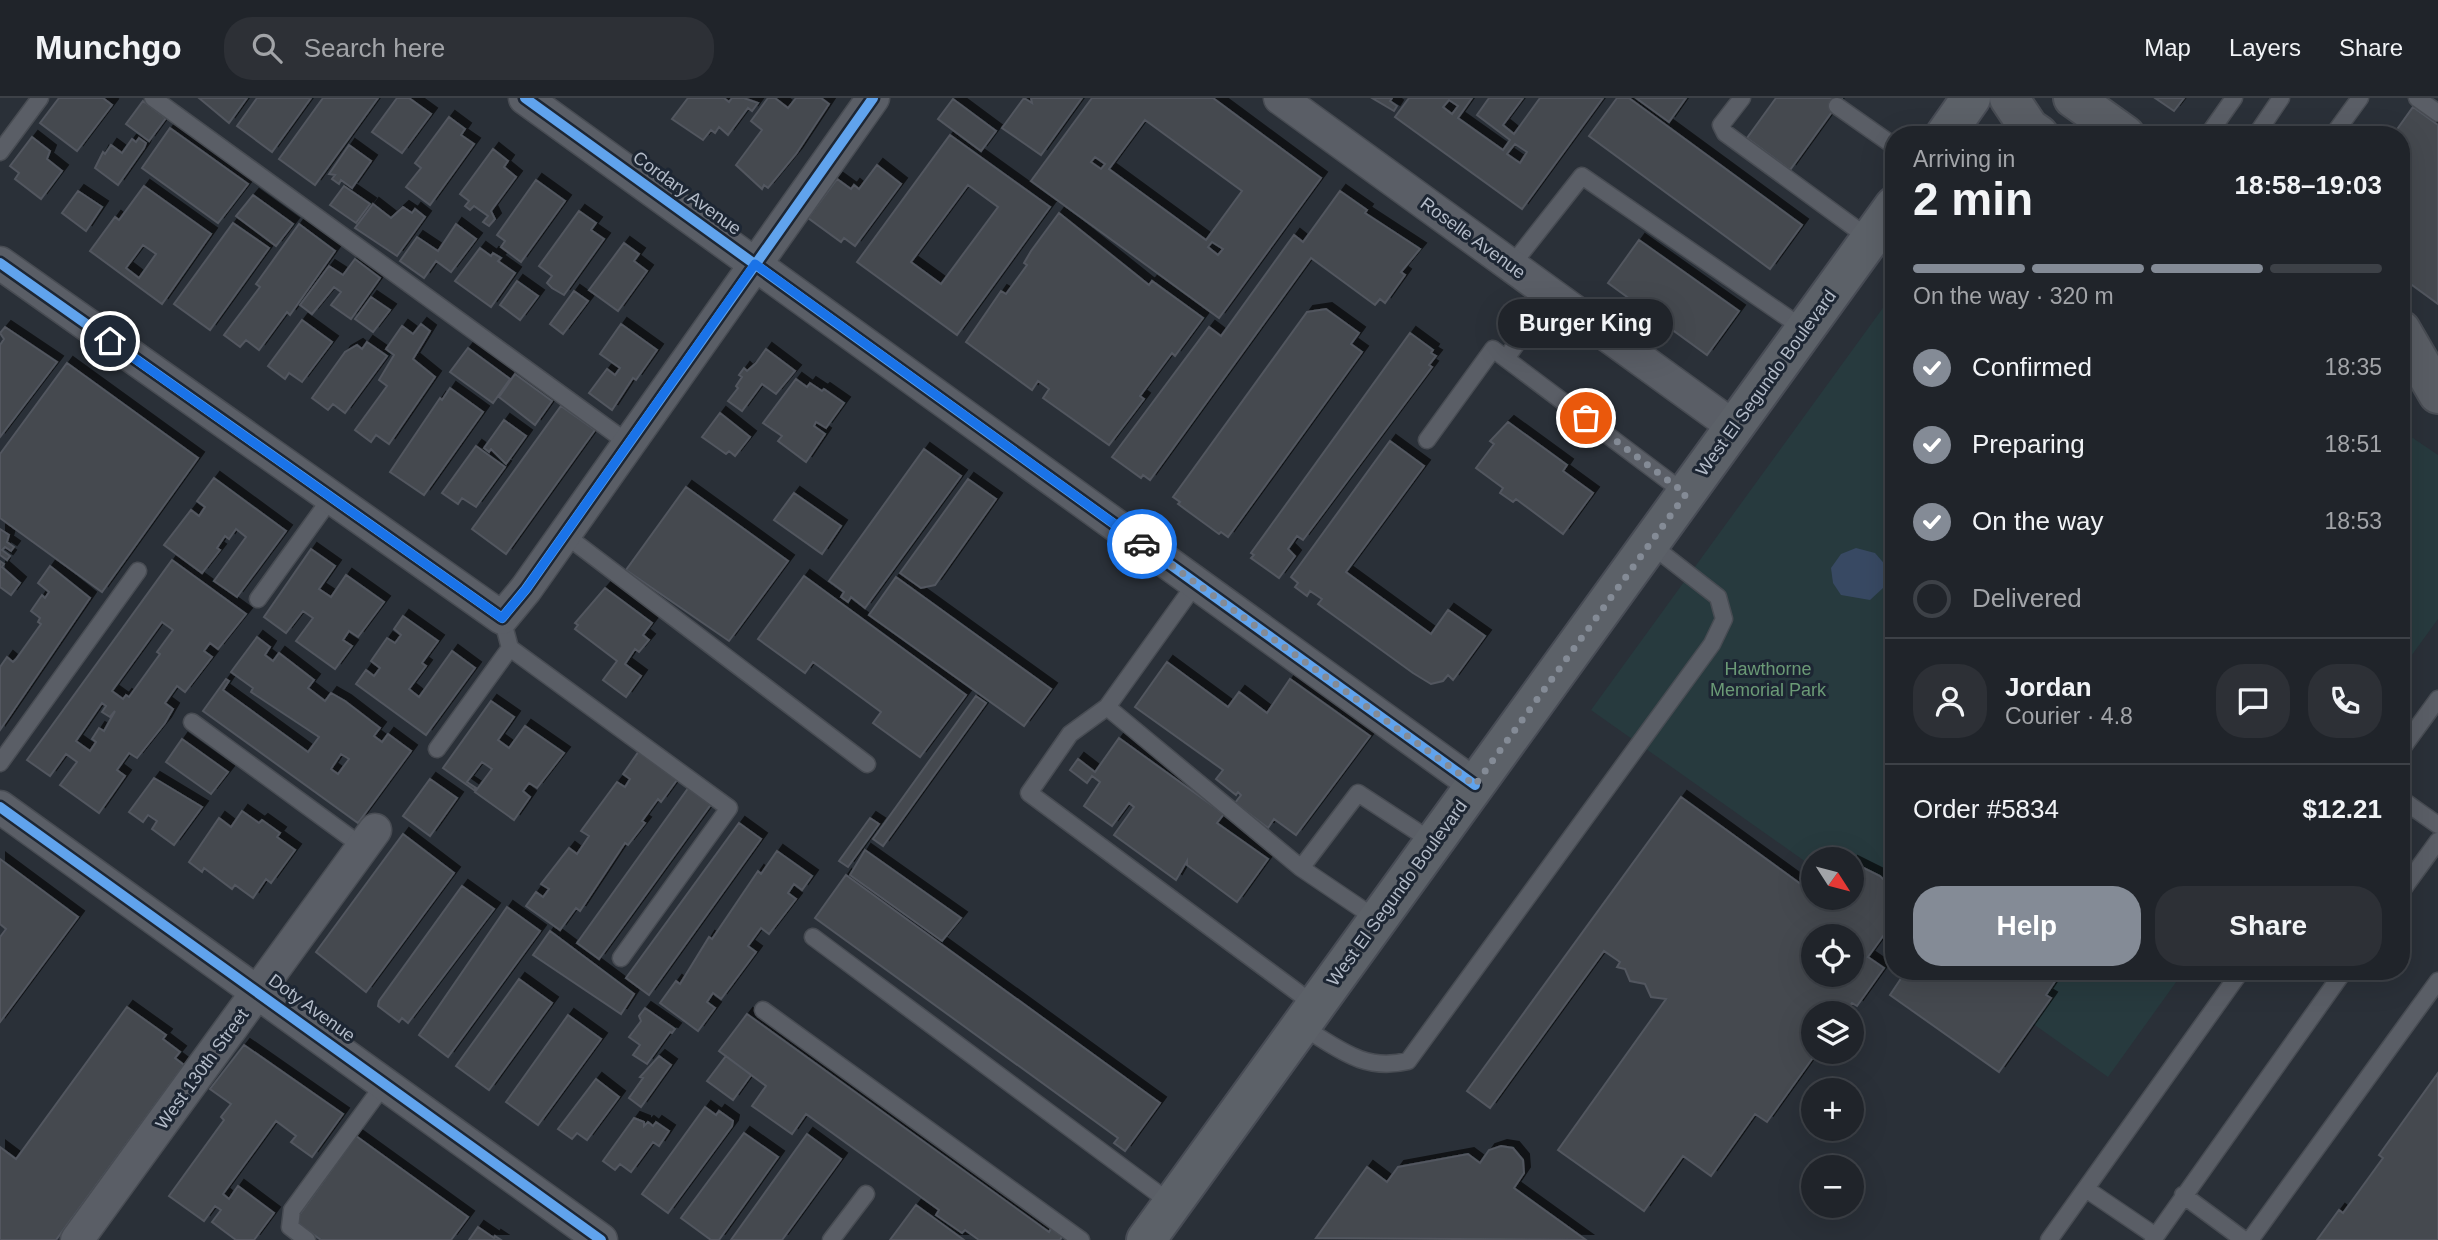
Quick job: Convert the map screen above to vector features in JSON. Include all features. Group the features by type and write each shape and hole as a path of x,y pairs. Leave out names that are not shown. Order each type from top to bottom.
{"main road":[{"path":"1951,126 1971,98"},
{"path":"2009,98 2028,126"},
{"name":"West El Segundo Boulevard","path":"1146,1240 1885,218"},
{"path":"2410,346 2438,394"},
{"path":"2410,385 2438,394"}],"street":[{"name":"Cordary Avenue","path":"525,98 1475,785"},
{"path":"0,263 502,618 873,98"},
{"name":"Roselle Avenue","path":"1280,98 1734,427"},
{"name":"Doty Avenue","path":"0,807 259,991 601,1240"},
{"name":"West 130th Street","path":"77,1240 369,839"}],"lane":[{"path":"0,152 40,98"},
{"path":"153,98 628,443"},
{"path":"1742,98 1721,125 1725,133 1870,239"},
{"path":"2262,126 2281,98"},
{"path":"2340,126 2360,98"},
{"path":"2417,98 2438,113"},
{"path":"2213,126 2229,100"},
{"path":"1837,106 1885,140"},
{"path":"1511,266 1582,176 1804,329"},
{"path":"1507,357 1551,295"},
{"path":"1427,440 1493,349 1686,494"},
{"path":"258,599 331,498"},
{"path":"564,534 867,764"},
{"path":"1196,583 1107,707 1070,734 1029,793 1362,1062 1387,1066 1408,1060 1712,645 1724,619 1718,597 1650,544"},
{"path":"0,763 138,571"},
{"path":"502,618 510,648 729,808 621,958"},
{"path":"437,749 510,648"},
{"path":"2410,738 2438,699"},
{"path":"1107,707 1301,868 1378,920"},
{"path":"192,722 369,839"},
{"path":"1301,868 1358,793 1433,842"},
{"path":"2410,805 2438,825"},
{"path":"2410,880 2438,841"},
{"path":"813,937 1172,1204"},
{"path":"2049,1240 2236,980"},
{"path":"2086,1189 2154,1238 2338,980"},
{"path":"2250,1240 2438,981"},
{"path":"763,1010 1081,1240"},
{"path":"307,1240 290,1227 289,1217 385,1083"},
{"path":"831,1240 866,1194"},
{"path":"2183,1195 2244,1240"}],"green space":[{"name":"Hawthorne Memorial Park","path":"1885,305 1885,919 1864,904 1864,847 1801,847 1801,859 1591,710"},
{"path":"2410,436 2438,455 2438,619 2410,658"},
{"path":"1972,980 2178,980 2108,1077"}],"water":[{"path":"1856,548 1875,553 1885,565 1883,588 1870,600 1841,595 1833,583 1831,568 1841,554"}],"building":[{"path":"59,98 103,98 112,105 77,151 40,123"},
{"path":"199,98 247,98 229,123"},
{"path":"257,98 311,98 272,152 237,126"},
{"path":"323,98 378,98 315,185 279,159"},
{"path":"397,98 409,98 431,114 402,153 372,132"},
{"path":"688,98 724,98 729,102 732,98 744,98 758,103 752,111 748,108 728,135 719,127 715,133 711,130 703,140 672,119"},
{"path":"768,98 775,98 788,108 796,98 821,98 829,104 796,154 768,188 764,185 762,189 736,165 762,130 751,121"},
{"path":"1024,98 1032,103 1031,98 1082,98 1041,155 1002,128"},
{"path":"1092,98 1213,98 1321,178 1219,318 1031,181","holes":["1145,120 1242,191 1206,240 1109,169","1095,157 1105,164 1101,169 1091,162","1212,242 1223,249 1218,255 1208,247"]},
{"path":"1372,98 1392,98 1390,101 1397,106 1394,111"},
{"path":"1409,98 1472,98 1458,118 1503,150 1510,140 1477,115 1489,98 1523,98 1503,125 1514,134 1540,98 1603,98 1522,209 1395,117","holes":["1449,100 1458,106 1452,114 1443,107","1515,144 1527,152 1520,163 1507,154"]},
{"path":"1617,98 1629,98 1802,225 1770,269 1589,136"},
{"path":"1636,98 1686,98 1669,122"},
{"path":"1776,98 1842,98 1790,170 1747,138"},
{"path":"2155,98 2184,98 2174,111"},
{"path":"953,99 996,131 981,151 938,119"},
{"path":"143,101 166,118 149,141 126,124"},
{"path":"2413,107 2438,125 2438,304 2410,284 2410,126 2399,126"},
{"path":"449,117 465,129 461,135 474,144 430,205 406,187 421,168 415,163"},
{"path":"170,128 248,184 218,223 142,168"},
{"path":"950,135 1050,207 957,335 857,262","holes":["968,185 998,207 941,284 911,262"]},
{"path":"32,137 50,151 47,159 62,171 41,199 15,179 19,173 10,166"},
{"path":"139,138 146,143 144,148 118,185 95,168 103,152 105,154 111,145 122,153 132,139 136,142"},
{"path":"349,145 371,161 352,188 341,180 339,184 332,179 335,175 329,174"},
{"path":"493,149 508,161 504,167 516,177 491,211 495,219 489,226 483,222 488,216 474,206 470,210 465,206 469,201 460,194"},
{"path":"877,165 901,184 855,246 844,238 841,242 808,218 837,179 851,189 854,185 859,189"},
{"path":"536,180 565,201 521,262 501,247 505,241 497,235"},
{"path":"144,186 211,234 162,304 90,251 115,217 119,220","holes":["143,245 156,254 139,278 126,268"]},
{"path":"344,186 370,204 356,223 330,205"},
{"path":"78,191 102,207 86,231 62,213"},
{"path":"1340,191 1367,210 1365,213 1420,249 1401,272 1405,275 1385,303 1380,299 1375,305 1311,258 1150,480 1143,475 1141,478 1112,457 1209,327 1221,336 1294,235 1303,242"},
{"path":"253,195 293,224 276,246 236,216"},
{"path":"373,204 391,218 403,207 412,213 415,209 425,217 397,256 355,228"},
{"path":"579,211 596,223 591,230 604,239 564,295 547,283 552,276 539,266"},
{"path":"1059,213 1149,285 1152,281 1203,318 1175,356 1172,353 1140,396 1144,399 1109,445 1043,398 1049,389 1038,381 1032,390 966,342 1001,291 1006,294 1027,265 1024,263 1031,251"},
{"path":"233,223 269,248 210,330 174,304"},
{"path":"299,224 335,251 290,315 287,312 259,350 246,340 240,347 224,335 260,287 256,284"},
{"path":"456,224 476,239 451,272 436,261 424,278 400,261 417,237 438,251"},
{"path":"1639,240 1739,311 1707,355 1608,283"},
{"path":"624,243 639,254 634,261 647,271 618,311 589,290"},
{"path":"480,248 491,256 493,253 501,258 498,261 515,273 491,307 455,281"},
{"path":"355,259 380,278 351,319 331,305 341,292 334,287 312,314 300,305 329,266 343,275"},
{"path":"517,281 538,296 520,320 500,305"},
{"path":"574,291 588,301 563,334 550,324"},
{"path":"371,297 390,310 373,332 355,319"},
{"path":"1326,309 1359,333 1351,344 1362,352 1228,537 1221,532 1219,534 1178,504 1180,502 1173,497 1307,312"},
{"path":"302,320 332,342 302,382 289,373 285,379 268,366"},
{"path":"421,324 430,331 413,359 435,377 389,444 376,435 371,442 355,430 387,386 379,380 394,355 386,349 402,326 413,334"},
{"path":"621,324 657,350 636,380 633,378 612,410 589,393 607,369 615,375 620,368 600,354"},
{"path":"5,327 57,362 0,437 0,345 4,339 0,333"},
{"path":"1410,333 1433,350 1431,353 1436,356 1429,365 1432,367 1303,540 1297,536 1288,549 1295,556 1279,578 1251,558 1254,555 1251,553"},
{"path":"367,342 387,356 345,413 333,404 328,410 312,398 345,352 357,345 362,349"},
{"path":"468,348 510,379 493,403 450,372"},
{"path":"766,349 795,371 776,394 762,384 742,411 728,401 738,388 736,386 742,377 739,375 744,368 747,371"},
{"path":"67,363 198,458 102,592 0,518 0,454"},
{"path":"515,374 552,401 535,425 499,397"},
{"path":"796,379 807,387 810,383 822,391 824,389 844,403 826,428 816,422 814,426 825,434 806,462 778,441 782,436 763,423"},
{"path":"450,388 483,412 424,495 390,472 440,398 442,400"},
{"path":"561,406 595,430 506,554 472,529"},
{"path":"720,413 750,437 735,456 729,451 726,454 702,437"},
{"path":"504,420 526,436 506,464 491,449 489,452 484,448"},
{"path":"1508,422 1567,465 1563,471 1593,493 1563,534 1516,499 1513,502 1500,493 1503,488 1476,468 1494,444 1490,441"},
{"path":"1390,441 1424,466 1346,572 1431,634 1448,610 1485,636 1453,680 1448,675 1443,681 1431,684 1413,673 1318,604 1322,599 1310,591 1307,596 1295,587 1298,583 1291,577"},
{"path":"476,446 505,467 476,507 462,498 458,504 442,493"},
{"path":"924,449 961,476 865,608 851,597 848,602 841,597 844,592 829,581"},
{"path":"214,478 286,531 237,597 214,581 246,537 236,529 229,539 225,536 217,548 220,550 202,573 164,545 191,510 199,516 205,507 197,501"},
{"path":"968,479 996,499 935,585 921,588 900,573"},
{"path":"686,487 788,561 729,641 626,570"},
{"path":"794,493 841,526 822,554 774,520"},
{"path":"0,529 9,535 7,542 14,547 11,551 5,547 2,550 10,556 7,560 0,555"},
{"path":"311,549 335,566 319,589 331,597 346,575 384,602 358,637 349,631 343,640 352,646 335,669 296,641 313,618 303,611 286,633 264,617"},
{"path":"172,560 246,614 218,649 210,643 204,651 212,657 185,692 177,686 165,703 173,709 165,723 137,758 129,753 117,770 125,776 99,813 60,785 77,762 66,754 50,776 27,760","holes":["162,622 173,630 157,652 160,654 129,697 126,695 123,699 112,691","102,703 106,706 102,712 110,717 115,711 104,731 99,728 92,739 96,742 90,751 76,741"]},
{"path":"0,561 4,564 2,567 20,583 11,595 0,587"},
{"path":"50,566 90,598 0,730 0,667 7,657 13,662 16,659 41,624 38,622 40,618 31,611 42,595 45,598 49,592 38,583"},
{"path":"804,576 966,695 920,757 873,723 881,712 813,662 805,673 758,639"},
{"path":"896,577 1051,689 1024,726 869,615"},
{"path":"605,588 652,623 643,635 649,640 639,652 635,649 625,664 641,676 626,697 603,680 617,661 575,629 578,625 575,623"},
{"path":"403,616 438,641 422,663 426,666 409,689 419,697 452,651 475,668 426,735 356,684 366,670 374,676 380,668 371,661 387,638 395,643 401,635 394,629"},
{"path":"257,637 270,647 265,655 273,661 279,653 314,680 308,688 325,701 331,693 345,701 380,728 374,736 382,742 388,734 411,751 358,823 203,711 226,679 229,681 223,690 308,752 319,737 251,692 253,688 231,672","holes":["341,754 349,759 338,774 331,769"]},
{"path":"1167,662 1228,707 1239,692 1267,713 1290,679 1370,736 1296,835 1274,819 1268,828 1235,803 1241,795 1238,792 1236,795 1216,779 1223,770 1135,707"},
{"path":"976,696 986,703 883,846 873,839"},
{"path":"491,701 514,717 498,740 509,748 525,726 564,753 537,788 529,783 523,791 530,797 514,820 475,792 492,769 482,762 467,782 476,788 474,790 443,768"},
{"path":"1119,738 1224,814 1217,823 1268,859 1237,902 1187,865 1187,861 1176,880 1114,835 1134,807 1129,803 1112,826 1084,806 1100,782 1092,776 1087,783 1070,770 1078,759 1095,772"},
{"path":"182,739 228,772 211,794 166,762"},
{"path":"639,751 677,780 661,802 658,799 642,821 645,823 628,845 625,843 580,911 576,908 560,930 526,906 536,892 543,897 549,889 541,884 569,848 577,854 589,836 581,831 617,782 625,787 630,779 623,774"},
{"path":"154,778 202,807 174,845 152,829 157,821 148,815 143,822 129,812"},
{"path":"430,779 457,798 430,836 403,816"},
{"path":"689,787 712,803 599,959 577,943"},
{"path":"1681,797 1801,884 1801,910 1864,910 1864,868 1885,881 1885,933 1868,957 1884,968 1861,1001 1801,1001 1801,1064 1808,1064 1767,1122 1755,1114 1711,1176 1683,1156 1644,1211 1558,1150 1666,999 1651,997 1645,984 1630,981 1625,969 1617,967 1620,962 1604,951 1490,1108 1467,1091"},
{"path":"242,811 259,823 262,820 280,833 277,837 295,850 271,883 266,879 253,898 235,885 232,889 204,868 202,872 189,862 219,818 231,827"},
{"path":"870,818 879,824 848,867 839,861"},
{"path":"739,823 761,839 649,995 626,978"},
{"path":"403,834 454,873 366,992 316,952"},
{"path":"865,850 961,918 942,941 850,875"},
{"path":"777,851 812,876 802,890 794,884 788,893 796,899 769,934 761,928 748,946 756,952 721,999 713,993 707,1002 715,1008 698,1031 660,1003 676,981 680,984 709,937 712,939 758,871 761,874"},
{"path":"0,859 78,917 0,1022 0,937 6,929 0,924"},
{"path":"846,875 1160,1103 1125,1151 1114,1143 1118,1138 815,918"},
{"path":"462,886 494,909 408,1023 402,1018 399,1022 378,1006 379,1001"},
{"path":"507,907 540,931 448,1057 419,1035"},
{"path":"550,931 634,994 621,1014 533,955"},
{"path":"519,979 552,1003 489,1090 456,1066"},
{"path":"1900,980 2056,980 2046,995 2051,998 1999,1072 1890,995"},
{"path":"127,1007 166,1035 163,1039 180,1052 175,1058 184,1065 56,1240 0,1240 0,1147 16,1159"},
{"path":"645,1008 675,1029 647,1064 633,1055 640,1045 629,1037 641,1021 639,1016"},
{"path":"747,1014 1049,1232 1052,1227 1063,1235 1060,1240 979,1240 965,1230 962,1233 936,1215 939,1210 806,1114 792,1134 752,1106 766,1086 719,1051"},
{"path":"568,1015 601,1039 538,1125 506,1102"},
{"path":"244,1045 343,1114 312,1157 291,1142 296,1136 276,1121 223,1194 229,1199 238,1186 274,1213 254,1240 236,1240 212,1222 221,1210 215,1206 204,1221 169,1196 224,1120 221,1117 231,1104 210,1089"},
{"path":"659,1056 671,1065 641,1107 629,1098 643,1078 640,1077"},
{"path":"726,1056 751,1075 733,1100 707,1081"},
{"path":"2438,1073 2438,1240 2317,1240 2339,1210 2343,1213 2383,1158 2379,1155"},
{"path":"596,1079 619,1097 587,1140 577,1133 572,1139 558,1129"},
{"path":"705,1107 716,1115 719,1111 733,1121 732,1126 668,1213 642,1194"},
{"path":"634,1118 644,1122 644,1126 648,1122 653,1126 656,1122 669,1131 659,1146 653,1142 631,1172 620,1164 615,1170 603,1161"},
{"path":"744,1133 778,1157 719,1240 711,1240 681,1218"},
{"path":"807,1134 841,1159 782,1240 731,1240"},
{"path":"356,1136 468,1217 451,1240 321,1240 295,1221"},
{"path":"1501,1146 1513,1148 1523,1160 1524,1173 1514,1188 1586,1240 1316,1238 1367,1167 1387,1182 1398,1167 1468,1154 1480,1163 1489,1150"},
{"path":"916,1205 964,1240 890,1240"},
{"path":"478,1227 494,1238 495,1236 501,1240 469,1240"}],"cycle path":[{"path":"525,98 1475,785"},
{"path":"0,263 502,618 526,589 873,98"},
{"path":"0,807 601,1240"}],"way so far":[{"path":"1142,544 1475,785 1686,494 1586,418"}],"place":[{"name":"Burger King","path":"1586,418"}],"route":[{"path":"110,341 502,618 526,589 755,264 1142,544"}]}
